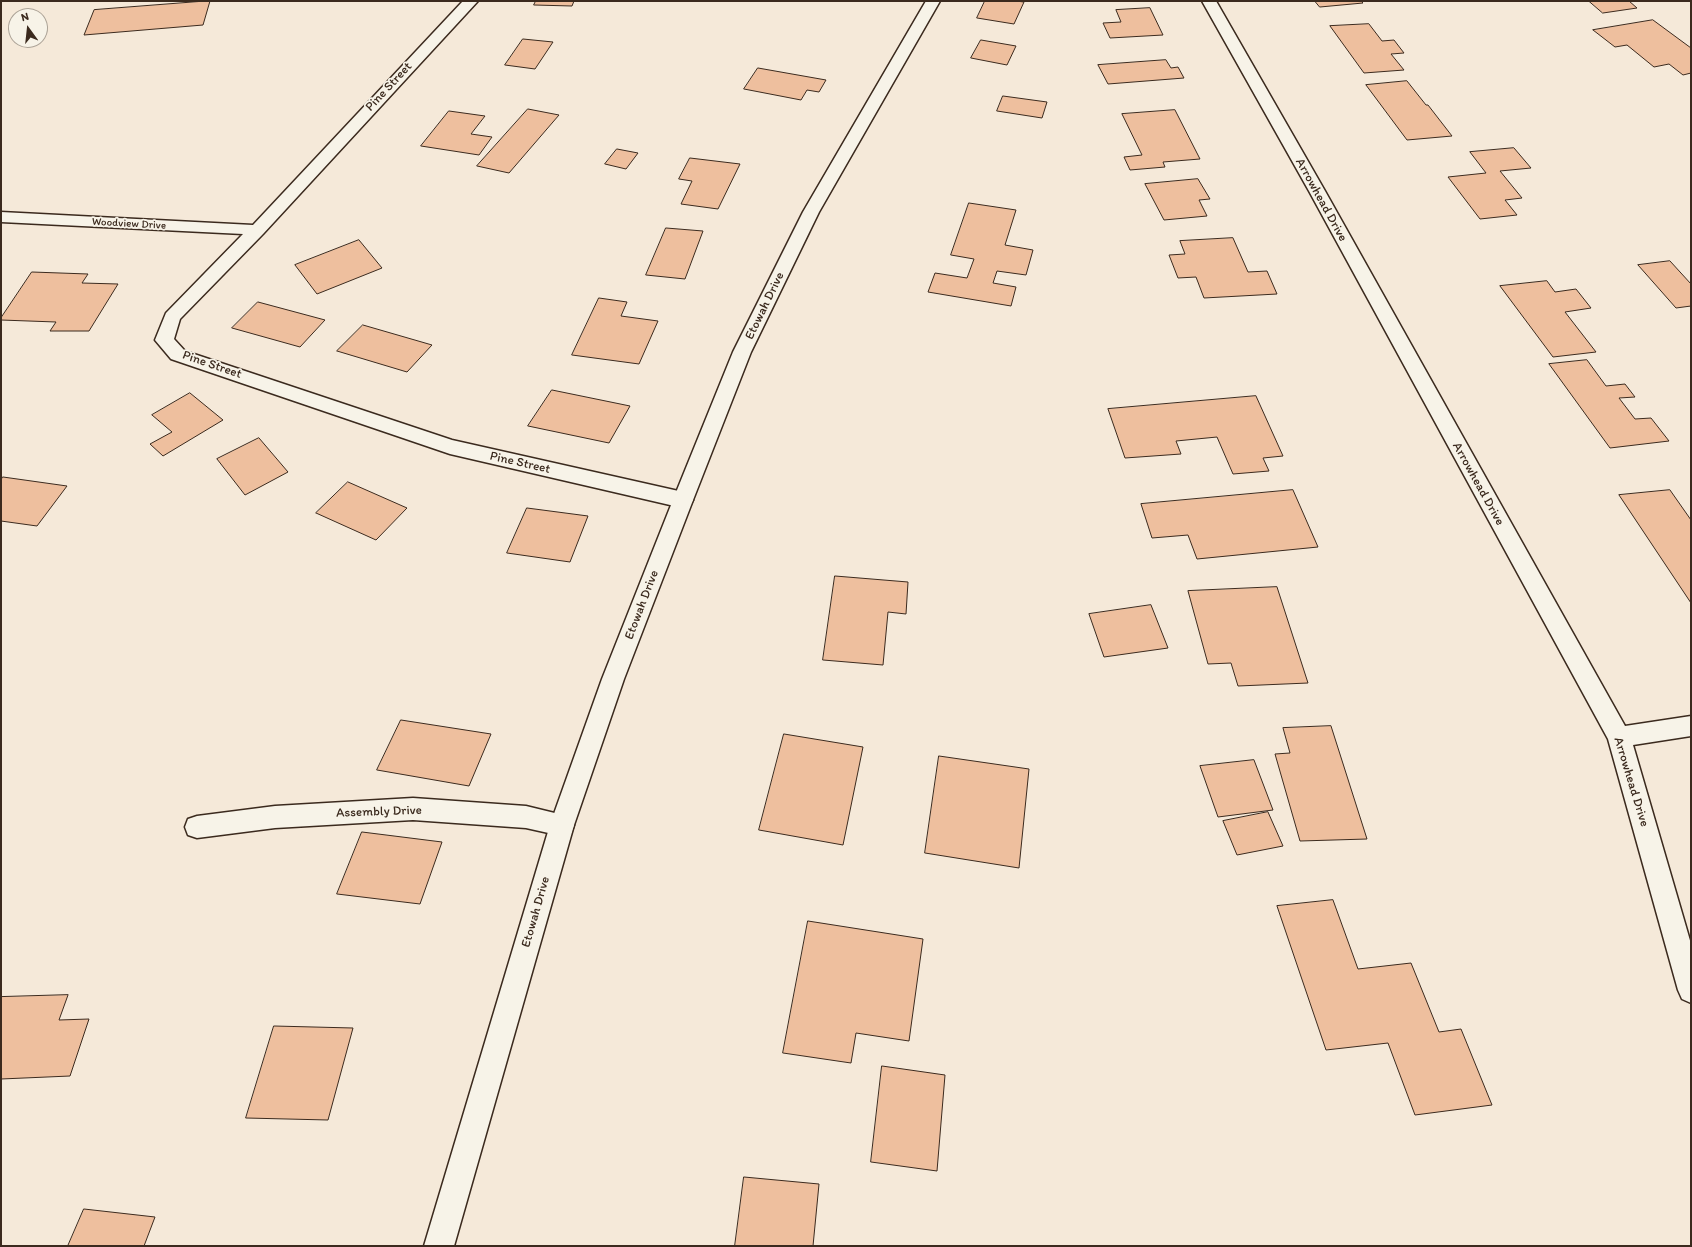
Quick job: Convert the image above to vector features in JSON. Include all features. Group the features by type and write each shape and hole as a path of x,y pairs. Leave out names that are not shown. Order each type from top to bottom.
{"street":[{"name":"Pine Street","path":"471,1 257,230 172,317 164,340 178,355 450,447 682,500"},
{"name":"Etowah Drive","path":"439,1246 449,1207 562,825 613,679 682,500 742,352 811,212 933,1"},
{"name":"Arrowhead Drive","path":"1209,1 1619,737 1691,990"},
{"name":"Woodview Drive","path":"1,217 257,230"},
{"path":"1619,737 1691,726"},
{"name":"Assembly Drive","path":"196,827 275,817 412,809 526,817 562,825"}],"building":[{"path":"210,1 203,25 84,35 94,10"},
{"path":"536,1 574,1 572,6 534,5"},
{"path":"985,1 1024,2 1014,24 977,18"},
{"path":"1315,1 1361,1 1363,3 1320,7"},
{"path":"1589,1 1629,1 1637,8 1603,13"},
{"path":"1150,8 1163,35 1110,38 1103,23 1121,22 1116,10"},
{"path":"1653,20 1691,48 1691,73 1683,75 1669,64 1654,67 1627,45 1615,47 1593,30"},
{"path":"1369,24 1382,41 1394,40 1404,53 1391,54 1404,70 1364,73 1330,26"},
{"path":"523,39 553,42 535,69 505,65"},
{"path":"981,40 1016,46 1007,65 971,58"},
{"path":"1166,60 1171,68 1178,67 1184,78 1108,84 1098,65"},
{"path":"758,68 826,80 819,92 807,90 801,100 744,89"},
{"path":"1407,81 1452,136 1407,140 1366,85"},
{"path":"1003,96 1047,102 1042,118 997,111"},
{"path":"528,109 559,115 509,173 477,166"},
{"path":"1175,110 1200,159 1163,162 1165,167 1130,170 1124,157 1142,155 1122,114"},
{"path":"449,111 485,116 471,134 492,137 479,155 421,146"},
{"path":"1514,148 1531,168 1500,171 1522,198 1505,200 1517,215 1480,219 1448,177 1486,173 1470,152"},
{"path":"617,149 638,153 626,169 605,164"},
{"path":"690,158 740,164 718,209 681,204 692,181 679,179"},
{"path":"1198,179 1210,199 1199,200 1207,216 1164,220 1145,184"},
{"path":"969,203 1016,210 1005,245 1033,250 1026,275 997,271 993,283 1016,287 1011,306 928,292 935,273 967,278 974,259 951,255"},
{"path":"666,228 703,231 685,279 646,275"},
{"path":"1233,238 1248,272 1267,271 1277,294 1204,298 1196,277 1178,278 1169,255 1185,254 1180,241"},
{"path":"359,240 382,268 317,294 295,265"},
{"path":"1670,261 1691,284 1691,306 1676,308 1638,265"},
{"path":"32,272 88,274 82,283 118,284 89,331 50,331 56,322 1,320"},
{"path":"1547,281 1555,292 1576,289 1591,308 1565,312 1596,352 1553,357 1500,286"},
{"path":"599,298 627,302 621,316 658,321 639,364 572,355"},
{"path":"258,302 325,320 300,347 232,328"},
{"path":"363,325 432,345 407,372 337,351"},
{"path":"1587,360 1606,386 1625,384 1635,397 1619,398 1635,419 1651,418 1669,441 1610,448 1549,364"},
{"path":"552,390 630,406 609,443 528,426"},
{"path":"190,393 223,420 163,456 150,444 172,432 152,415"},
{"path":"1256,396 1283,456 1263,458 1269,471 1233,474 1217,437 1176,441 1181,454 1125,458 1108,409"},
{"path":"259,438 288,472 245,495 217,459"},
{"path":"3,477 67,486 37,526 1,521 1,480"},
{"path":"348,482 407,508 376,540 316,513"},
{"path":"1293,490 1318,547 1197,559 1188,535 1152,538 1141,504"},
{"path":"1670,490 1691,520 1691,603 1619,495"},
{"path":"527,508 588,516 570,562 507,553"},
{"path":"835,576 908,582 906,614 888,612 883,665 823,660"},
{"path":"1277,587 1308,683 1238,686 1231,663 1208,664 1188,591"},
{"path":"1151,605 1168,648 1104,657 1089,614"},
{"path":"401,720 491,734 469,786 377,770"},
{"path":"1331,726 1367,839 1300,841 1275,754 1290,753 1283,728"},
{"path":"784,734 863,747 843,845 759,830"},
{"path":"939,756 1029,769 1019,868 925,853"},
{"path":"1254,760 1273,810 1218,817 1200,766"},
{"path":"1268,812 1283,846 1237,855 1223,821"},
{"path":"362,832 442,842 420,904 337,894"},
{"path":"1333,900 1358,969 1411,963 1439,1032 1461,1029 1492,1105 1415,1115 1388,1043 1326,1050 1277,906"},
{"path":"808,921 923,939 909,1041 856,1033 851,1063 783,1053"},
{"path":"68,995 59,1020 89,1019 70,1076 1,1079 1,997"},
{"path":"274,1026 353,1028 328,1120 246,1118"},
{"path":"882,1066 945,1075 937,1171 871,1162"},
{"path":"744,1177 819,1184 813,1246 735,1246"},
{"path":"84,1209 155,1217 144,1246 68,1246"}]}
